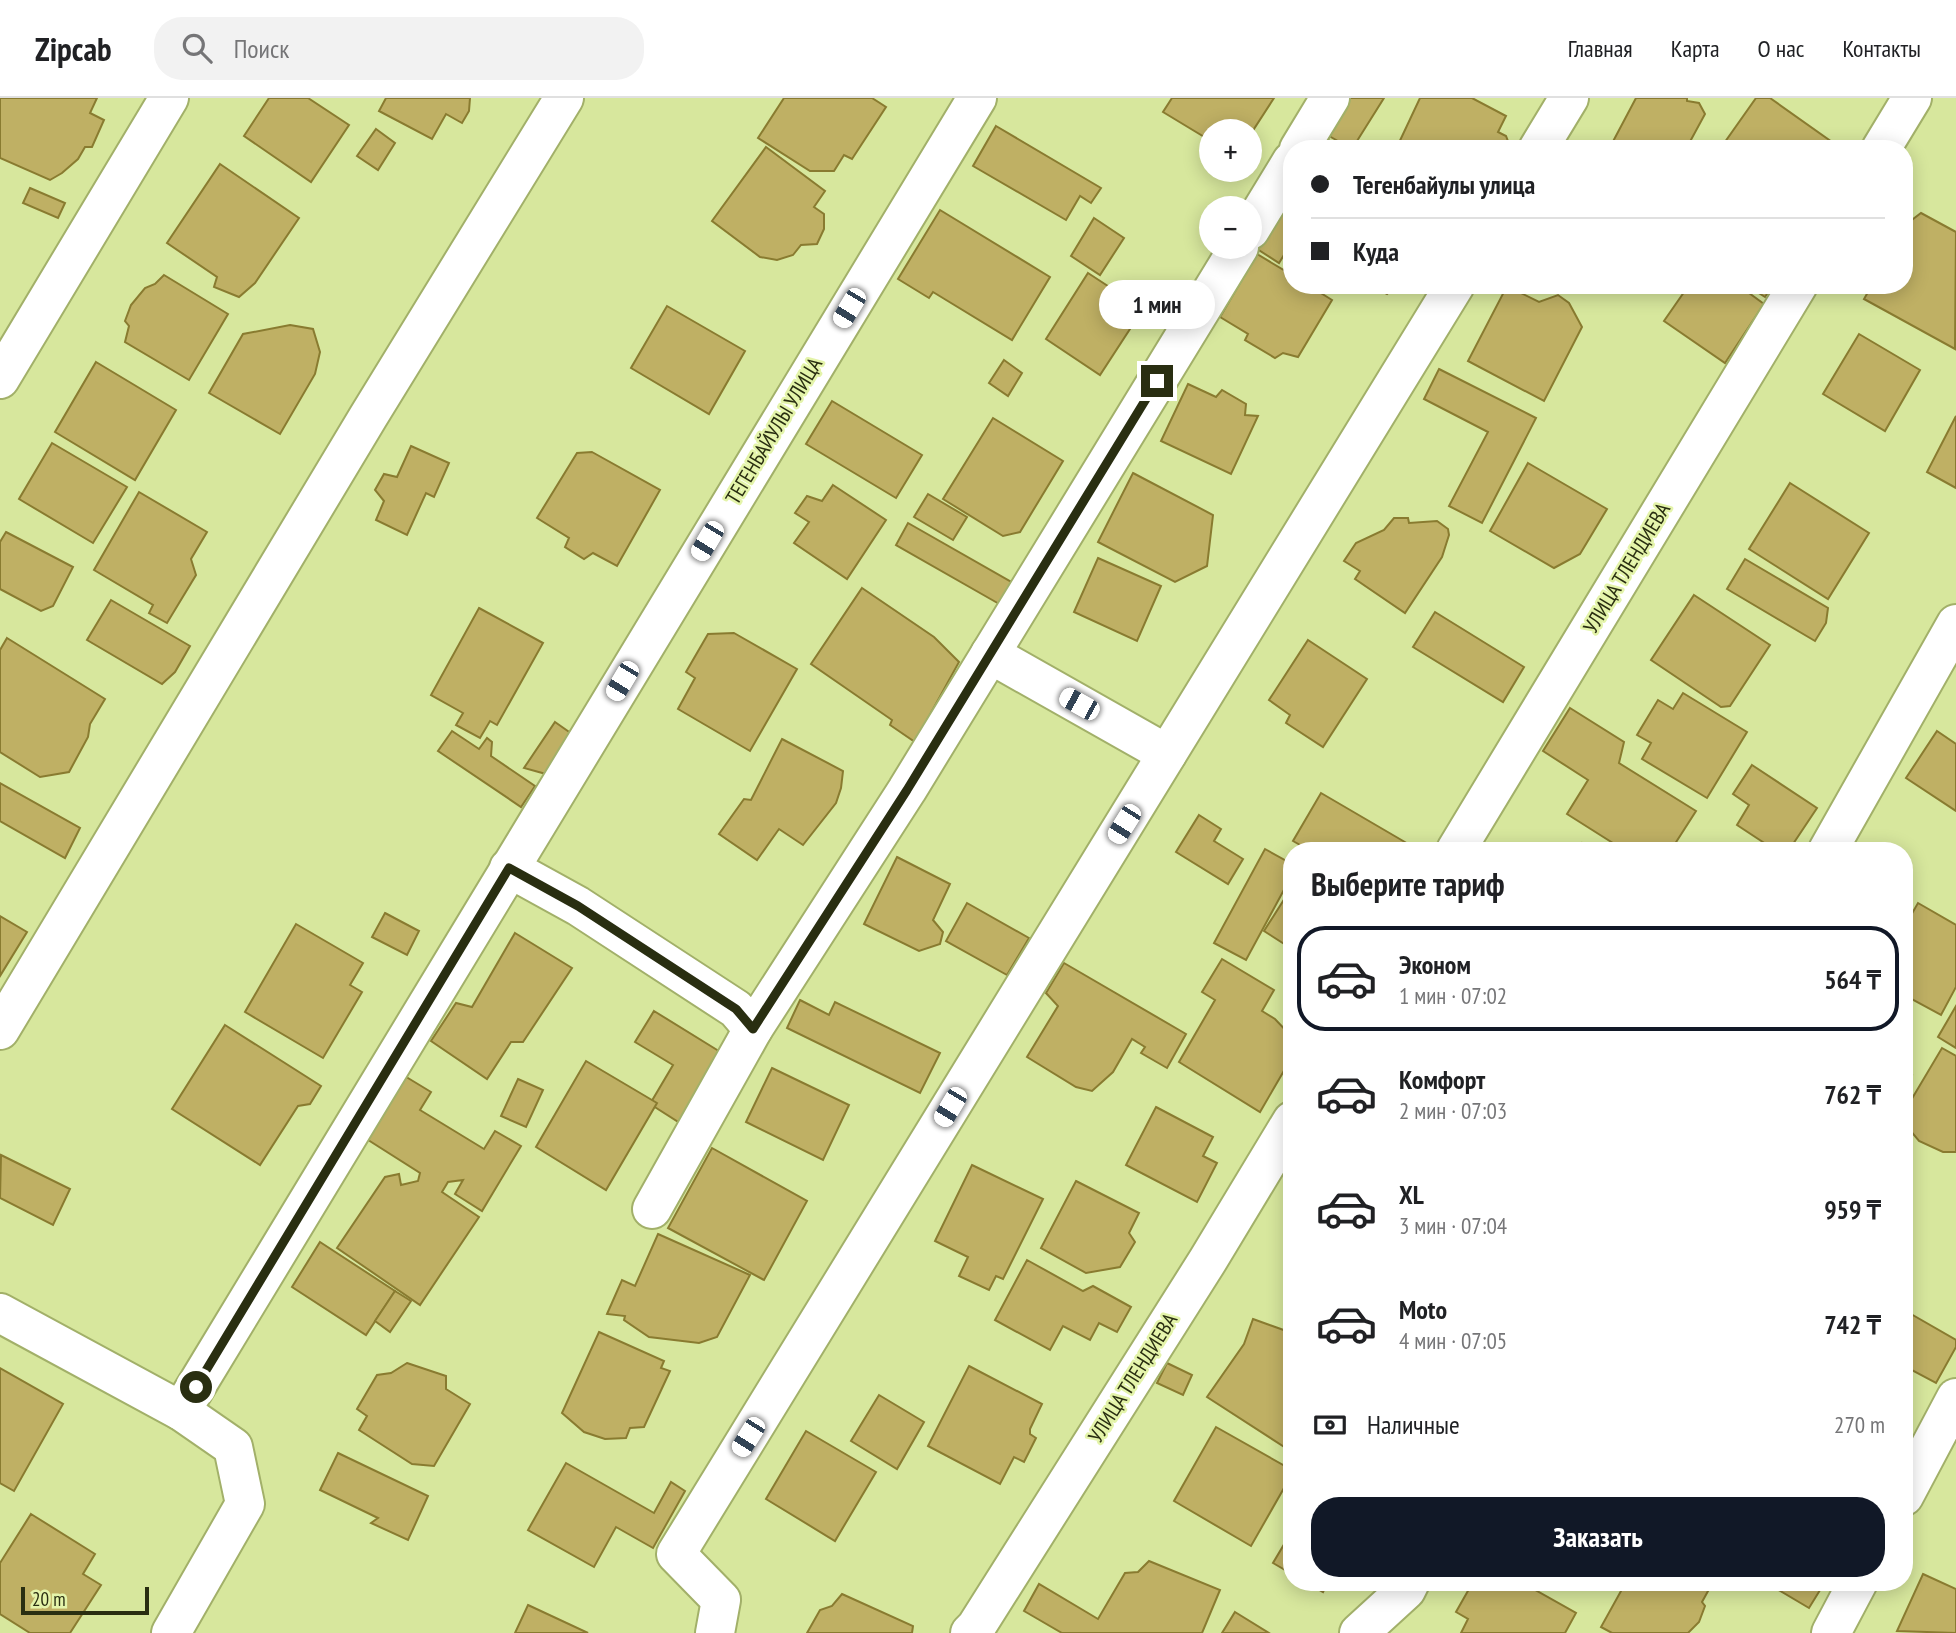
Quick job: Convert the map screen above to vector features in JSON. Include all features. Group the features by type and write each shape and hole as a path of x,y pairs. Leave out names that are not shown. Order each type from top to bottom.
{"street":[{"path":"0,379 169,98"},
{"path":"0,1030 361,429 564,98"},
{"name":"ТЕГЕНБАЙУЛЫ УЛИЦА","path":"181,1411 977,98"},
{"path":"1304,140 1330,98"},
{"path":"1544,140 1570,98"},
{"path":"1886,140 1912,98"},
{"path":"1262,210 1283,176"},
{"path":"652,1209 753,1029 907,790 1232,259"},
{"path":"715,1633 721,1600 676,1554 1449,294"},
{"name":"УЛИЦА ТЛЕНДИЕВА","path":"1461,842 1793,294"},
{"path":"1833,842 1956,624"},
{"path":"990,654 1167,754"},
{"path":"509,868 578,906 736,1009 753,1029"},
{"name":"УЛИЦА ТЛЕНДИЕВА","path":"970,1633 1283,1136"},
{"path":"0,1313 181,1411 233,1447 245,1504 171,1633"},
{"path":"1913,1479 1956,1398"},
{"path":"1359,1633 1405,1591"},
{"path":"1831,1633 1853,1591"}],"building":[{"path":"0,98 97,98 90,113 104,120 92,147 85,147 78,159 50,180 0,158"},
{"path":"269,98 308,98 349,125 311,182 244,136"},
{"path":"386,98 470,98 469,111 462,123 446,114 432,139 379,111"},
{"path":"784,98 872,98 886,107 852,159 844,155 834,171 810,171 758,138"},
{"path":"1172,98 1274,98 1260,119 1199,119 1199,134 1163,112"},
{"path":"1344,98 1384,98 1358,140 1336,140 1322,132"},
{"path":"1420,98 1472,98 1506,116 1498,132 1508,140 1400,140"},
{"path":"1636,98 1687,98 1687,101 1699,103 1705,114 1691,140 1614,140"},
{"path":"1756,98 1770,98 1829,140 1726,140"},
{"path":"996,126 1101,188 1091,203 1080,196 1066,220 973,166"},
{"path":"376,129 395,143 378,170 357,156"},
{"path":"766,147 825,191 814,207 824,214 824,229 817,244 801,245 793,255 777,260 760,257 712,221"},
{"path":"220,164 299,218 255,283 239,297 214,287 217,277 167,243"},
{"path":"30,188 65,203 58,218 23,203"},
{"path":"1283,198 1283,257 1279,263 1262,252 1262,234"},
{"path":"940,210 1050,277 1012,340 933,292 929,298 898,279"},
{"path":"1921,213 1956,232 1955,349 1864,299 1867,294 1913,294 1913,219"},
{"path":"1094,218 1124,238 1100,275 1071,256"},
{"path":"1262,257 1283,270 1283,294 1322,294 1332,300 1298,357 1283,353 1275,358 1245,340 1248,334 1220,317 1254,259"},
{"path":"1088,273 1143,309 1100,375 1046,339"},
{"path":"164,275 228,314 189,380 125,342 129,326 125,321 131,305 145,288 155,284"},
{"path":"1503,294 1523,294 1539,302 1558,295 1569,303 1582,327 1544,401 1468,361"},
{"path":"1683,294 1750,294 1764,304 1725,363 1664,321"},
{"path":"667,306 745,351 709,414 631,368"},
{"path":"290,325 313,329 320,352 315,374 280,434 209,393 243,334"},
{"path":"1859,334 1920,370 1885,431 1823,394"},
{"path":"1004,360 1022,373 1008,396 989,383"},
{"path":"96,362 176,410 135,480 55,432"},
{"path":"1439,369 1536,418 1482,523 1449,506 1488,432 1424,399"},
{"path":"1188,384 1216,397 1222,390 1246,404 1245,415 1258,416 1231,474 1161,441"},
{"path":"832,401 922,455 896,498 806,444"},
{"path":"1956,416 1956,488 1927,472"},
{"path":"993,418 1063,461 1020,532 1003,536 943,499"},
{"path":"52,443 127,487 93,543 19,499"},
{"path":"411,446 449,463 434,497 426,493 407,535 376,520 384,501 375,490 384,474 397,477"},
{"path":"592,452 660,490 617,566 593,553 584,559 565,547 569,538 537,518 577,453"},
{"path":"1528,463 1607,509 1580,554 1554,568 1490,531"},
{"path":"1133,473 1213,515 1207,566 1175,582 1098,542"},
{"path":"1790,483 1869,533 1828,599 1749,549"},
{"path":"833,485 886,520 847,579 794,543 809,522 795,513 807,496 822,501"},
{"path":"139,492 207,532 191,559 196,575 167,623 149,613 153,605 94,570"},
{"path":"928,494 967,517 953,540 914,517"},
{"path":"1394,518 1408,518 1409,523 1437,521 1448,529 1449,535 1442,557 1405,613 1355,579 1360,571 1344,561 1356,543 1384,530"},
{"path":"908,523 1013,583 1001,605 896,545"},
{"path":"6,532 73,567 53,606 41,611 0,589 0,542"},
{"path":"1098,558 1161,586 1137,641 1074,612"},
{"path":"1745,559 1828,608 1826,623 1815,641 1727,589"},
{"path":"862,588 934,637 959,662 915,742 890,725 892,720 811,664"},
{"path":"1694,595 1770,645 1730,706 1721,707 1651,660"},
{"path":"111,600 190,646 175,672 162,684 87,640"},
{"path":"479,608 543,643 497,725 490,721 480,738 456,725 463,713 431,695"},
{"path":"1435,612 1524,667 1503,702 1413,647"},
{"path":"734,633 797,669 750,751 678,709 695,678 686,672 708,634"},
{"path":"7,638 105,699 90,724 88,737 69,772 40,777 0,752 0,650"},
{"path":"1308,640 1367,679 1323,747 1286,723 1290,715 1269,700"},
{"path":"1683,693 1747,732 1707,798 1642,759 1651,743 1637,735 1658,700 1673,709"},
{"path":"1570,708 1624,742 1619,763 1696,811 1676,842 1611,842 1567,814 1588,780 1543,751"},
{"path":"555,722 572,734 546,774 524,768"},
{"path":"452,731 479,749 487,738 492,742 491,756 535,786 521,807 438,751"},
{"path":"1937,731 1956,744 1956,811 1906,778"},
{"path":"782,739 843,771 841,788 836,803 803,845 779,829 757,860 719,834 744,799 751,800"},
{"path":"1752,765 1817,808 1794,842 1763,842 1737,825 1749,805 1733,794"},
{"path":"0,783 80,828 65,858 0,821"},
{"path":"1321,793 1405,842 1295,842"},
{"path":"1199,815 1221,829 1214,841 1243,859 1228,884 1176,852"},
{"path":"1265,849 1283,859 1283,892 1246,960 1214,943"},
{"path":"897,857 950,884 933,920 943,932 940,944 919,951 864,924"},
{"path":"1283,901 1283,943 1264,931"},
{"path":"967,903 1029,938 1007,975 946,941"},
{"path":"1918,903 1956,925 1956,987 1941,1015 1913,1000 1913,912"},
{"path":"385,913 419,931 407,955 372,937"},
{"path":"0,916 27,932 0,976"},
{"path":"296,924 363,963 350,985 362,992 323,1058 245,1012"},
{"path":"515,933 572,968 523,1042 511,1042 487,1079 431,1041 456,1003 472,1007"},
{"path":"1222,959 1274,990 1262,1011 1283,1027 1283,1072 1260,1112 1179,1062 1215,1000 1202,992"},
{"path":"1064,963 1186,1034 1167,1068 1141,1053 1145,1047 1132,1039 1113,1072 1092,1091 1076,1087 1027,1057 1058,1006 1046,993"},
{"path":"800,1000 829,1015 835,1002 940,1053 920,1093 787,1028"},
{"path":"1956,1006 1956,1048 1938,1037"},
{"path":"654,1011 722,1053 680,1123 650,1104 673,1065 635,1042"},
{"path":"225,1025 321,1086 310,1104 298,1106 260,1165 172,1109"},
{"path":"1942,1048 1956,1056 1956,1152 1943,1152 1919,1141 1913,1134 1913,1097"},
{"path":"586,1061 657,1103 606,1190 536,1147"},
{"path":"772,1068 849,1105 823,1160 746,1122"},
{"path":"403,1075 431,1092 420,1110 484,1149 495,1131 521,1146 482,1211 455,1194 463,1180 448,1182 442,1192 479,1217 420,1305 337,1248 385,1177 399,1174 401,1185 418,1181 420,1173 365,1138"},
{"path":"518,1079 543,1090 526,1127 501,1116"},
{"path":"1156,1107 1213,1137 1203,1156 1217,1163 1197,1202 1126,1165"},
{"path":"712,1148 807,1201 764,1280 668,1228"},
{"path":"1,1155 70,1189 53,1225 0,1198"},
{"path":"972,1165 1043,1199 1003,1279 996,1276 989,1290 959,1276 968,1257 935,1241"},
{"path":"1076,1181 1139,1213 1129,1233 1135,1242 1120,1267 1086,1273 1041,1248"},
{"path":"658,1234 750,1275 717,1337 699,1343 649,1337 624,1320 625,1316 607,1314 622,1280 635,1286"},
{"path":"320,1242 395,1291 366,1335 292,1287"},
{"path":"1027,1260 1083,1291 1093,1286 1131,1307 1117,1332 1099,1323 1090,1340 1063,1326 1050,1350 995,1320"},
{"path":"395,1291 411,1301 390,1332 375,1321"},
{"path":"1913,1315 1956,1340 1956,1347 1936,1383 1913,1371"},
{"path":"1253,1319 1283,1330 1283,1446 1207,1397 1244,1344"},
{"path":"599,1332 664,1361 661,1368 670,1371 644,1427 630,1428 626,1438 605,1439 584,1432 562,1413"},
{"path":"407,1363 446,1376 446,1389 470,1404 434,1466 412,1464 359,1430 367,1416 357,1409 377,1375 391,1373"},
{"path":"1167,1363 1192,1375 1183,1395 1157,1383"},
{"path":"969,1366 1042,1404 1030,1429 1030,1434 1036,1438 1024,1462 1014,1457 1000,1484 928,1446"},
{"path":"0,1368 63,1404 14,1491 0,1483"},
{"path":"879,1395 924,1422 897,1469 851,1441"},
{"path":"1216,1427 1283,1465 1283,1490 1251,1546 1174,1501"},
{"path":"806,1431 876,1472 835,1541 766,1499"},
{"path":"338,1453 428,1496 408,1540 371,1523 378,1518 320,1490"},
{"path":"566,1463 654,1513 671,1482 685,1491 653,1548 616,1527 594,1567 528,1530"},
{"path":"31,1514 95,1554 83,1574 101,1585 70,1633 30,1633 0,1614 0,1563"},
{"path":"1283,1546 1283,1569 1273,1563"},
{"path":"1149,1561 1220,1590 1202,1633 1062,1633 1024,1611 1039,1584 1098,1619 1125,1573 1138,1572"},
{"path":"1923,1574 1956,1589 1956,1633 1897,1631"},
{"path":"1468,1591 1537,1591 1576,1613 1565,1633 1461,1633 1468,1619 1456,1612"},
{"path":"1621,1591 1708,1591 1702,1602 1705,1606 1699,1622 1688,1633 1612,1633 1601,1627"},
{"path":"1780,1591 1819,1591 1809,1608"},
{"path":"842,1594 913,1626 912,1633 807,1633 820,1610 832,1606"},
{"path":"528,1605 588,1633 515,1633"},
{"path":"1235,1612 1269,1633 1222,1633"}],"route":[{"path":"196,1387 509,868 578,906 736,1009 753,1029 907,790 1157,381"}]}
